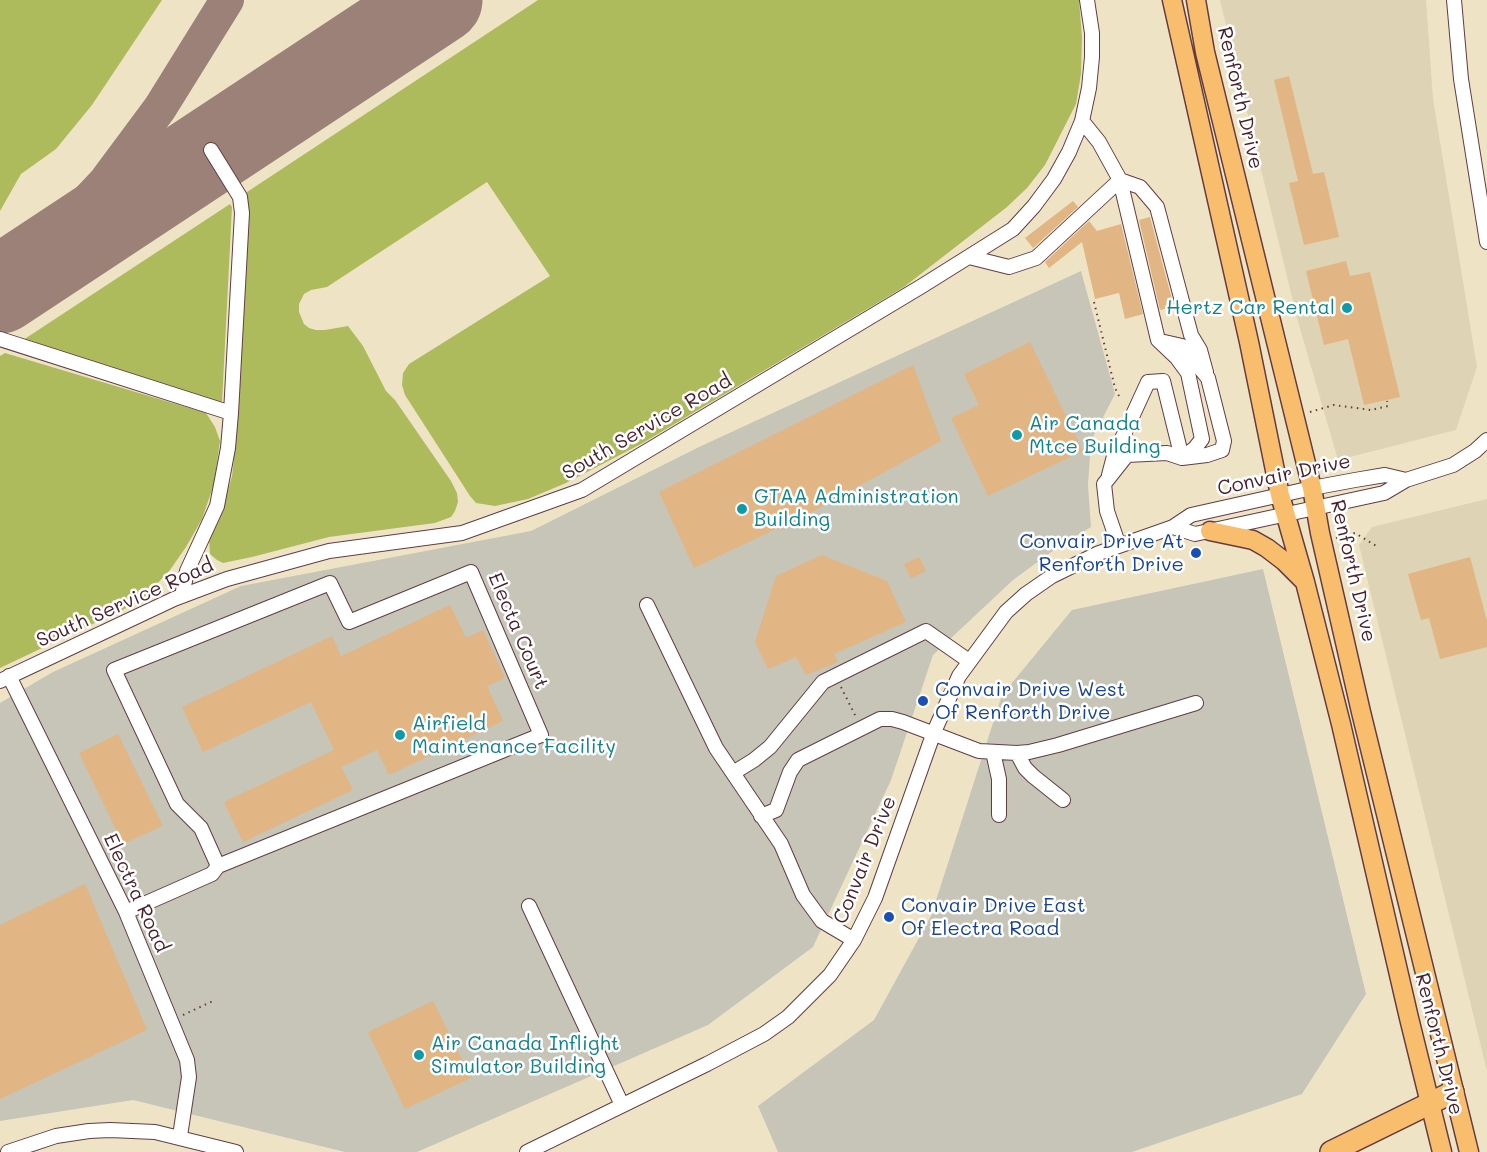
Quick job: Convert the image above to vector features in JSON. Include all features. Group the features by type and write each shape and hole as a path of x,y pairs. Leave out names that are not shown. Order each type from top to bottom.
{"highway":[{"path":"1331,1152 1453,1092"}],"main road":[{"name":"Renforth Drive","path":"1172,0 1249,342 1280,495 1341,724 1442,1152"},
{"name":"Renforth Drive","path":"1196,0 1205,52 1312,488 1367,735 1469,1152"},
{"path":"1210,531 1252,540 1268,548 1305,582"}],"street":[{"name":"South Service Road","path":"5,679 182,596 227,579 329,551 462,533 582,490 969,257 1013,229 1054,180 1070,153 1082,121 1089,88 1092,33 1088,0"},
{"path":"1454,0 1461,79 1487,242"},
{"path":"1082,121 1099,142 1120,180 1158,340 1177,357 1188,373 1202,439 1182,458"},
{"path":"182,596 187,571 217,506 228,448 231,413 242,213 240,198 211,150"},
{"path":"969,257 1009,267 1036,258 1120,180"},
{"path":"1119,546 1107,511 1104,484 1127,455 1167,453 1182,458 1222,450 1224,441 1200,350 1191,335 1157,207 1140,187 1120,180"},
{"path":"0,339 231,413"},
{"path":"1158,340 1182,346 1208,378"},
{"path":"1109,475 1114,456 1148,382 1163,381 1182,458"},
{"name":"Convair Drive","path":"1173,527 1195,534 1384,493 1406,480 1453,465 1476,451 1487,440"},
{"name":"Convair Drive","path":"527,1152 707,1064 772,1028 801,1005 830,975 854,940 875,897 934,732 949,697 969,661 1006,612 1026,594 1052,576 1099,553 1173,527 1191,515 1312,488 1385,475 1406,480"},
{"name":"Electa Court","path":"471,572 541,735 215,870 201,828 177,804 114,670 330,583 349,622 471,572"},
{"path":"647,605 716,748 781,844 804,895 822,921 854,940"},
{"path":"733,773 770,747 823,682 926,631 969,661"},
{"name":"Electra Road","path":"5,679 126,912 171,1020 189,1068 180,1136"},
{"path":"761,816 776,810 790,772 798,760 880,719 892,719 934,732 979,751 1017,753 1058,745 1196,702"},
{"path":"993,752 999,779 999,816"},
{"path":"1017,753 1025,768 1063,800"},
{"path":"126,912 215,870"},
{"path":"529,906 622,1105"},
{"path":"8,1152 56,1136 89,1131 131,1130 180,1136 236,1152"}],"path":[{"path":"1094,302 1115,388 1120,398"},
{"path":"1307,413 1334,405 1371,410 1389,406 1387,401"},
{"path":"1336,538 1355,533 1378,547"},
{"path":"836,676 857,718"},
{"path":"171,1020 213,1001"}],"shaded area":[{"path":"1220,0 1426,0 1433,99 1477,367 1456,430 1338,460 1297,318"},
{"path":"1081,271 1115,394 1091,441 1088,485 1091,527 1058,547 1013,580 933,655 891,780 813,947 708,1025 417,1152 345,1152 133,1100 0,1121 0,703 53,672 241,586 531,531 699,447"},
{"path":"1487,499 1487,1071 1359,545 1372,527"},
{"path":"1263,569 1366,994 1302,1094 1132,1152 778,1152 758,1106 874,1020 931,916 1002,695 1072,610"}],"green space":[{"path":"0,0 162,0 92,105 56,149 21,174 0,211"},
{"path":"538,0 1079,0 1082,37 1081,74 1076,104 1045,165 1027,188 1007,207 904,287 641,444 566,483 528,499 495,506 476,503 470,496 405,395 402,385 403,373 409,364 550,276 487,182 327,287 304,294 299,304 299,312 304,324 309,328 325,330 348,326 363,346 386,391 395,400 451,481 457,493 458,502 451,517 435,523 329,537 223,563 217,560 210,554 209,539 224,504 232,476 236,440 247,192"},
{"path":"230,204 232,207 222,403 23,340"},
{"path":"5,353 206,413 220,441 214,484 202,519 170,570 141,601 0,668 0,356"}],"building":[{"path":"1289,76 1313,174 1324,172 1339,237 1304,245 1289,183 1298,181 1274,80"},
{"path":"1073,201 1078,207 1033,248 1025,238"},
{"path":"1150,217 1174,307 1160,310 1139,220"},
{"path":"1089,221 1097,231 1121,224 1143,314 1125,319 1119,293 1095,299 1082,242 1049,268 1045,262"},
{"name":"Hertz Car Rental","path":"1346,261 1350,276 1370,272 1400,397 1364,405 1348,339 1324,345 1306,271"},
{"name":"Air Canada Mtce Building","path":"1030,342 1083,451 988,496 951,418 979,405 964,374"},
{"name":"GTAA Administration Building","path":"913,365 941,441 779,530 778,528 694,568 659,492"},
{"path":"822,555 887,581 906,622 834,654 838,662 806,675 796,657 768,669 755,642 776,576"},
{"path":"919,557 926,571 911,578 904,564"},
{"path":"1470,557 1487,621 1487,647 1440,659 1429,618 1421,620 1408,574"},
{"name":"Airfield Maintenance Facility","path":"450,605 466,638 483,630 505,678 487,686 503,721 389,775 377,750 341,767 353,790 243,842 224,802 334,750 311,702 203,752 182,707 332,636 341,656"},
{"path":"118,734 163,826 123,844 79,753"},
{"path":"85,884 147,1030 0,1099 0,925"},
{"name":"Air Canada Inflight Simulator Building","path":"433,1001 471,1078 405,1109 368,1032"}],"taxiway":[{"path":"10,283 105,182 160,108 227,0"}],"runway":[{"path":"0,290 439,0"}],"place":[{"name":"Hertz Car Rental","path":"1347,308"},
{"name":"Air Canada Mtce Building","path":"1017,435"},
{"name":"GTAA Administration Building","path":"742,509"},
{"name":"Convair Drive At Renforth Drive","path":"1196,553"},
{"name":"Convair Drive West Of Renforth Drive","path":"923,701"},
{"name":"Airfield Maintenance Facility","path":"400,735"},
{"name":"Convair Drive East Of Electra Road","path":"889,917"},
{"name":"Air Canada Inflight Simulator Building","path":"419,1055"}]}
